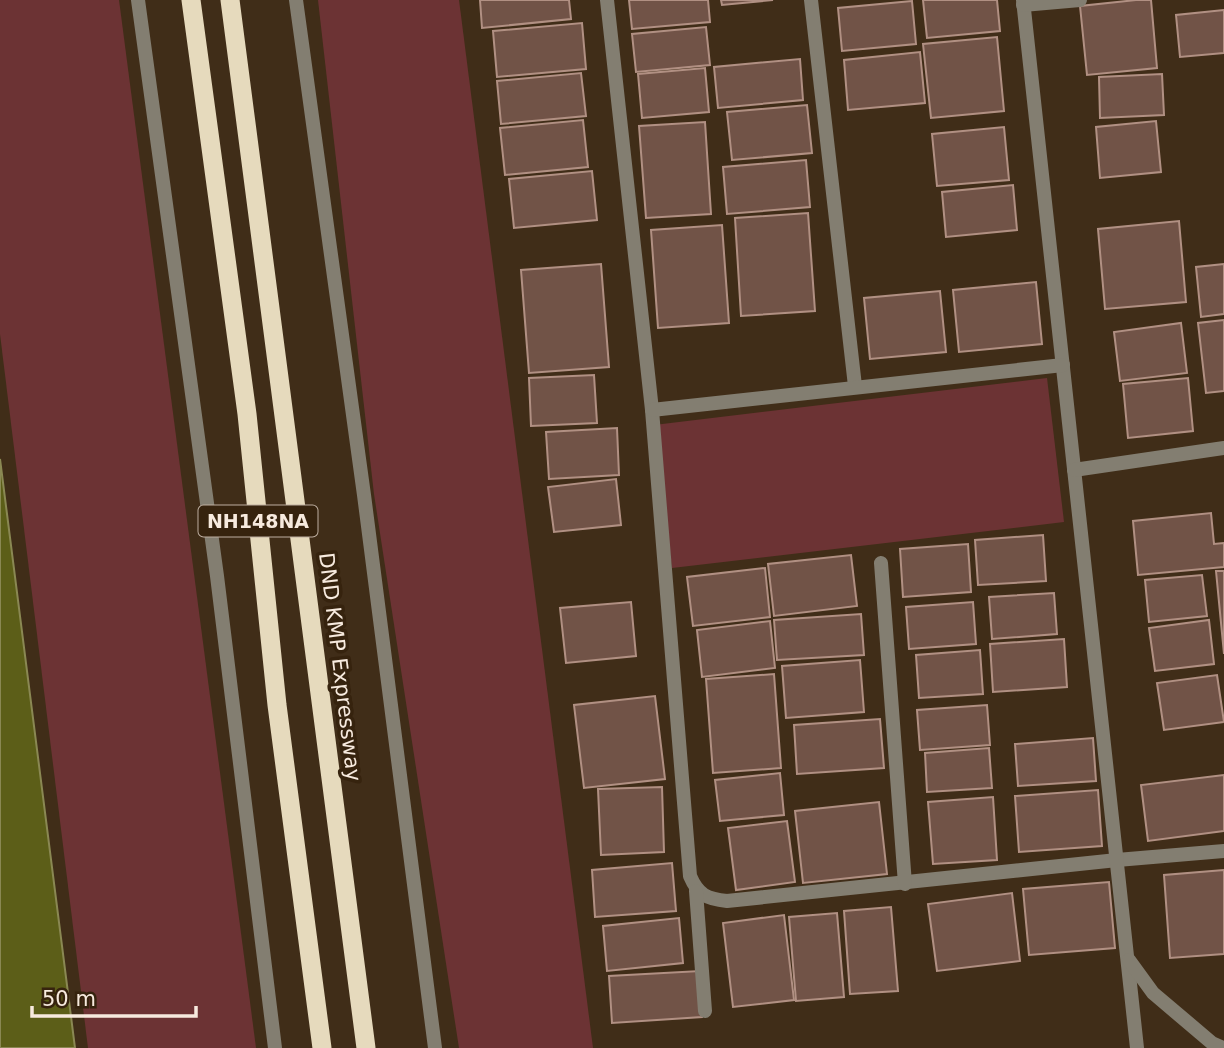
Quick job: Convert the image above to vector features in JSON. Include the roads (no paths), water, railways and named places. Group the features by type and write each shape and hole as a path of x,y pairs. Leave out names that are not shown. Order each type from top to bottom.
{"highway":[{"name":"NH148NA","path":"191,0 247,414 277,705 322,1048"},
{"name":"DND KMP Expressway","path":"230,0 366,1048"}],"street":[{"path":"138,0 210,522 275,1048"},
{"path":"296,0 435,1048"},
{"path":"607,0 652,410 690,876 696,891 705,1011"},
{"path":"811,0 855,386"},
{"path":"1080,0 1023,3 1138,1048"},
{"path":"652,410 1063,365"},
{"path":"1074,470 1224,448"},
{"path":"881,563 905,884"},
{"path":"696,891 711,899 727,901 1224,851"},
{"path":"1128,959 1153,993 1212,1043 1223,1048"}]}
